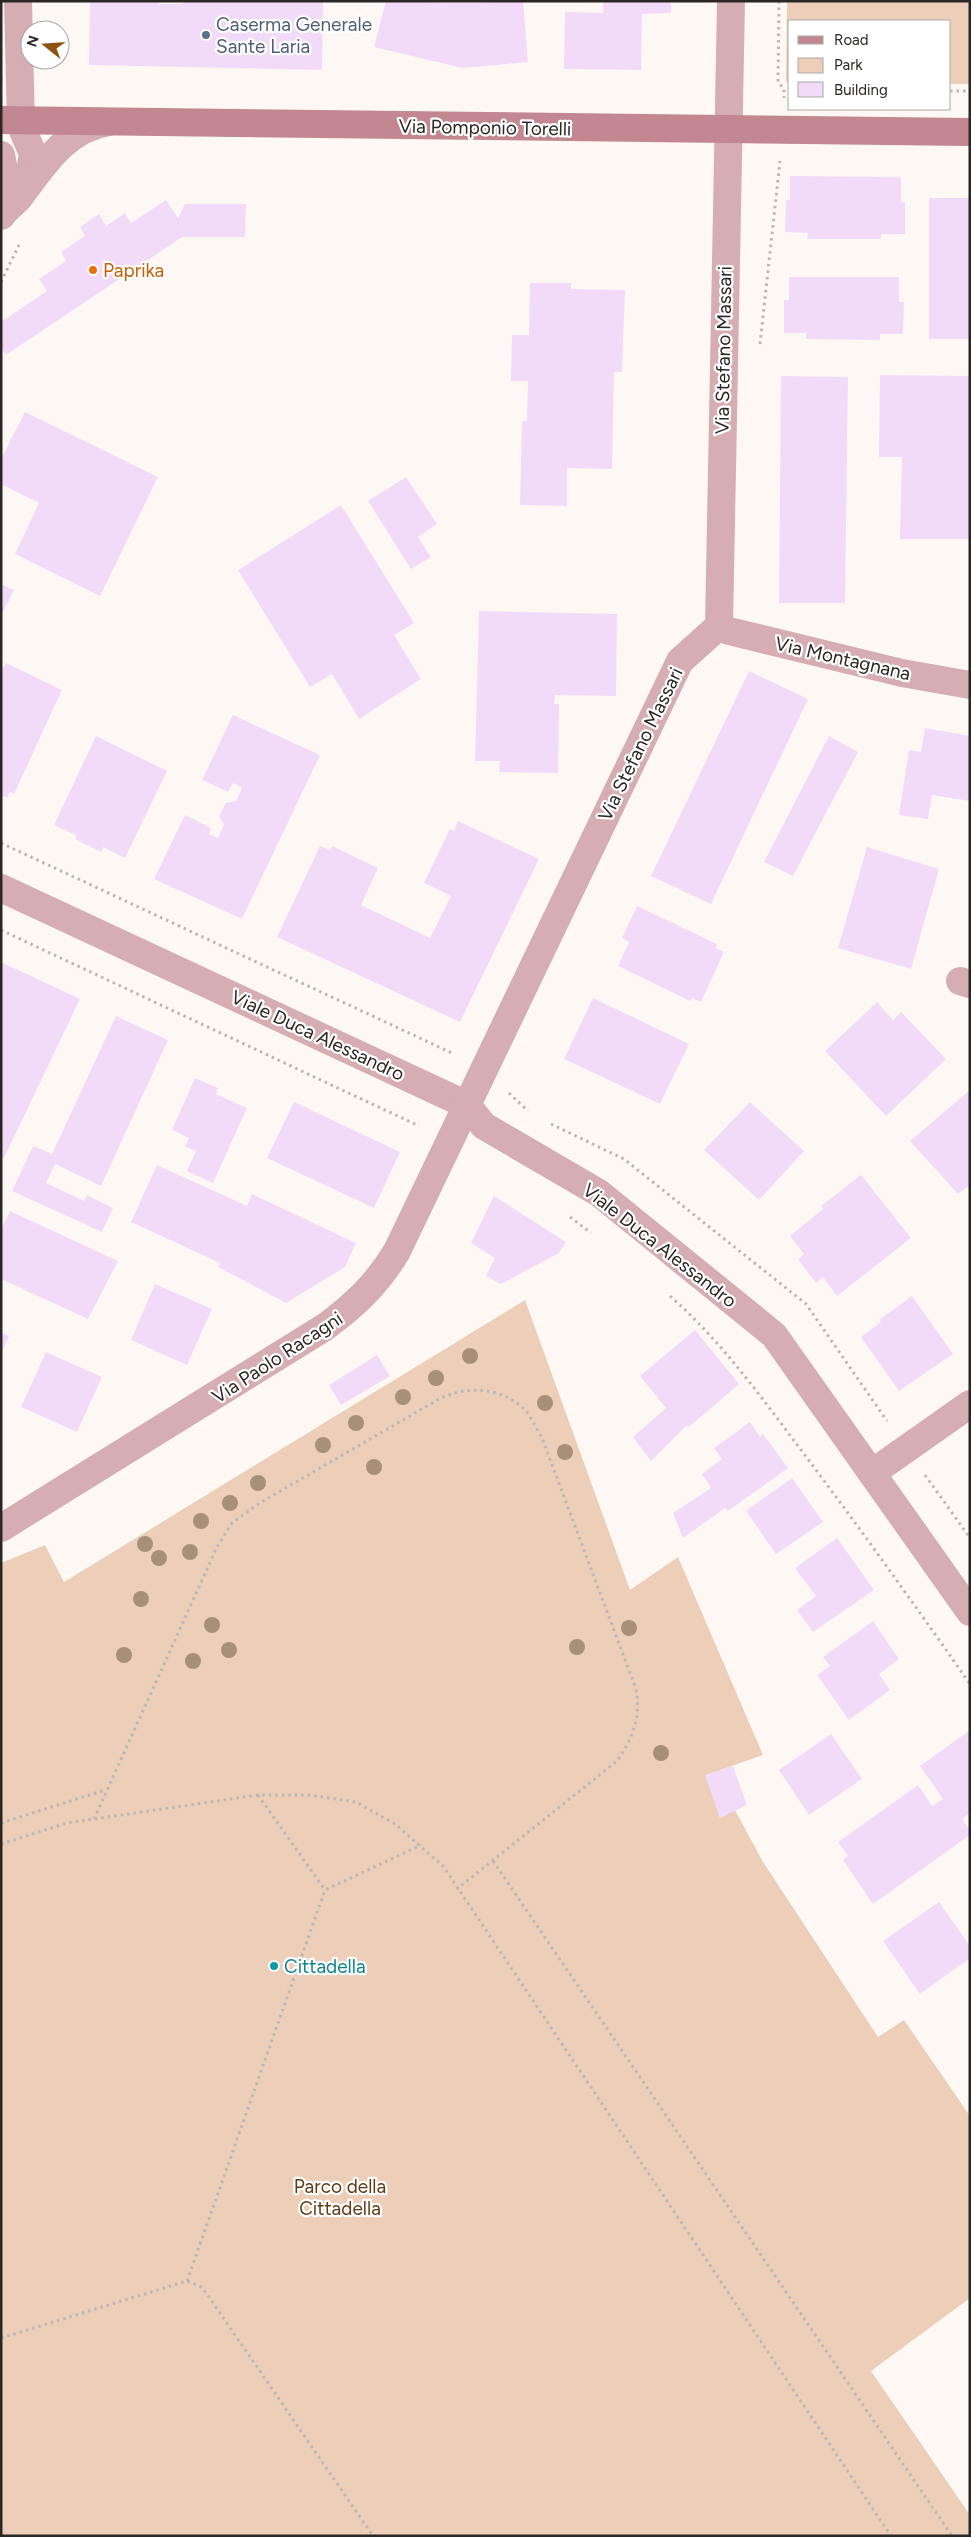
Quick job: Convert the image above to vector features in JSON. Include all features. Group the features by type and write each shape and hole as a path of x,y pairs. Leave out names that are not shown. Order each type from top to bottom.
{"main road":[{"name":"Via Pomponio Torelli","path":"11,120 970,132"}],"street":[{"path":"18,1 11,120 22,131 33,154 28,184"},
{"name":"Via Stefano Massari","path":"467,1105 680,661 719,626 727,130 731,1"},
{"path":"2,215 21,195 47,160 73,135 90,126 118,122"},
{"path":"1,155 6,180 2,215"},
{"name":"Via Montagnana","path":"719,626 729,631 902,673 970,684"},
{"name":"Viale Duca Alessandro","path":"1,888 467,1105 484,1126 599,1193 774,1335 970,1612"},
{"name":"Via Paolo Racagni","path":"1,1528 291,1349 350,1309 369,1291 397,1251 467,1105"},
{"path":"872,1473 970,1404"}],"path":[{"path":"760,346 783,131 784,89 778,82 779,1"},
{"path":"951,91 970,91"},
{"path":"1,930 449,1141"},
{"path":"568,1216 592,1234"},
{"path":"666,1294 688,1312 738,1367 877,1550 970,1684"},
{"path":"94,1819 217,1547 232,1523 258,1504 441,1398 456,1392 483,1391 498,1394 523,1408 539,1432 636,1689 638,1701 634,1729 628,1745 616,1761 458,1889"},
{"path":"1,1823 106,1790"},
{"path":"258,1795 324,1890"},
{"path":"1,1844 67,1823 258,1795 309,1795 356,1802 395,1824 443,1866 891,2536"},
{"path":"187,2281 324,1890 421,1845"},
{"path":"492,1861 952,2536"},
{"path":"1,2338 187,2281 201,2287 373,2536"}],"green space":[{"path":"787,1 970,1 970,84 951,84 951,20 788,20 788,82 786,82"},
{"name":"Parco della Cittadella","path":"525,1300 630,1590 678,1557 763,1755 706,1775 720,1818 735,1810 763,1862 878,2037 904,2020 970,2116 970,2298 871,2371 970,2515 970,2536 1,2536 1,1563 45,1545 64,1582"}],"building":[{"name":"Caserma Generale Sante Laria","path":"90,1 159,1 159,4 183,4 183,1 323,1 322,70 89,65"},
{"path":"386,1 463,3 523,1 528,62 463,68 374,47"},
{"path":"603,1 671,1 671,13 642,14 641,70 564,69 565,12 603,13"},
{"path":"790,176 901,177 901,202 905,202 905,234 881,234 881,239 807,239 808,233 785,232 786,200 790,200"},
{"path":"929,198 970,198 970,339 929,339"},
{"name":"Paprika","path":"166,200 178,218 185,204 246,204 245,237 182,237 6,355 1,348 1,322 47,291 39,279 66,261 61,252 85,236 80,227 99,214 106,226 125,213 131,223"},
{"path":"789,277 899,277 899,302 904,302 903,334 880,334 880,340 806,339 806,333 784,333 784,300 789,300"},
{"path":"530,283 571,283 571,289 625,290 622,372 614,372 612,469 567,468 567,506 520,505 522,421 527,420 528,381 511,381 512,335 529,335"},
{"path":"880,375 970,376 970,539 900,539 902,457 879,457"},
{"path":"781,376 848,377 845,603 779,603"},
{"path":"25,412 158,477 100,596 15,554 39,503 1,484 1,459"},
{"path":"406,477 437,524 418,537 431,557 411,569 368,501"},
{"path":"341,505 414,623 394,635 421,679 359,719 332,674 310,687 238,570"},
{"path":"1,584 14,590 1,616"},
{"path":"479,611 617,614 616,696 555,695 554,704 559,704 558,773 499,772 500,761 475,761"},
{"path":"6,663 62,690 14,794 10,792 7,798 1,795 1,672"},
{"path":"749,671 808,699 711,904 651,876"},
{"path":"233,715 320,755 242,919 154,879 185,815 211,828 209,834 218,838 224,825 219,816 226,803 236,801 242,788 233,783 228,792 202,780"},
{"path":"925,728 970,736 970,801 932,795 928,819 899,815 909,750 921,752"},
{"path":"96,736 167,771 125,858 103,847 101,852 75,839 76,835 54,825"},
{"path":"829,736 858,752 793,876 764,862"},
{"path":"458,821 539,859 460,1022 277,937 320,846 330,850 332,846 378,868 361,905 430,938 451,896 424,883 450,829 454,831"},
{"path":"867,847 939,869 911,969 838,948"},
{"path":"637,906 717,944 716,948 724,952 701,1002 692,998 690,1001 618,966 629,942 622,938"},
{"path":"1,962 80,999 4,1158 1,1157"},
{"path":"593,998 689,1044 660,1104 564,1059"},
{"path":"877,1002 893,1020 901,1012 946,1059 886,1116 825,1051"},
{"path":"116,1016 168,1040 101,1186 55,1164 46,1183 84,1201 87,1195 113,1208 102,1232 12,1191 33,1146 52,1154"},
{"path":"195,1078 218,1088 216,1094 247,1108 213,1183 187,1171 196,1151 185,1147 189,1138 172,1130"},
{"path":"970,1090 970,1185 958,1194 910,1141"},
{"path":"294,1102 400,1152 374,1208 267,1158"},
{"path":"750,1102 804,1151 759,1200 704,1150"},
{"path":"157,1165 247,1206 252,1194 356,1243 345,1267 286,1303 218,1267 220,1263 131,1222"},
{"path":"861,1175 911,1238 837,1296 823,1277 816,1283 798,1259 804,1254 790,1236 823,1209 821,1206"},
{"path":"494,1196 566,1242 559,1253 501,1284 486,1276 495,1258 471,1243"},
{"path":"10,1211 118,1261 88,1319 1,1279 1,1229"},
{"path":"155,1284 212,1309 187,1365 131,1340"},
{"path":"912,1296 953,1354 899,1391 861,1337 881,1322 879,1320"},
{"path":"695,1330 739,1384 689,1427 687,1425 651,1461 633,1437 666,1408 640,1376"},
{"path":"1,1332 9,1336 1,1354"},
{"path":"46,1352 102,1377 77,1432 21,1407"},
{"path":"377,1355 390,1376 341,1405 329,1385"},
{"path":"750,1422 760,1437 763,1434 788,1468 728,1511 725,1508 683,1538 673,1513 711,1488 702,1474 722,1459 714,1448"},
{"path":"792,1478 823,1522 776,1554 746,1511"},
{"path":"837,1538 874,1590 813,1632 797,1610 816,1596 795,1568"},
{"path":"873,1621 899,1659 879,1674 890,1690 849,1720 817,1675 830,1666 823,1657"},
{"path":"970,1730 970,1813 962,1819 970,1831 970,1835 873,1904 843,1860 848,1856 838,1842 918,1785 932,1806 943,1799 920,1766"},
{"path":"831,1734 862,1779 809,1815 779,1770"},
{"path":"733,1766 747,1805 720,1818 705,1775"},
{"path":"939,1902 970,1946 970,1958 920,1994 883,1941"}],"place":[{"name":"Caserma Generale Sante Laria","path":"206,35"},
{"name":"Paprika","path":"93,270"},
{"name":"Cittadella","path":"274,1966"}]}
